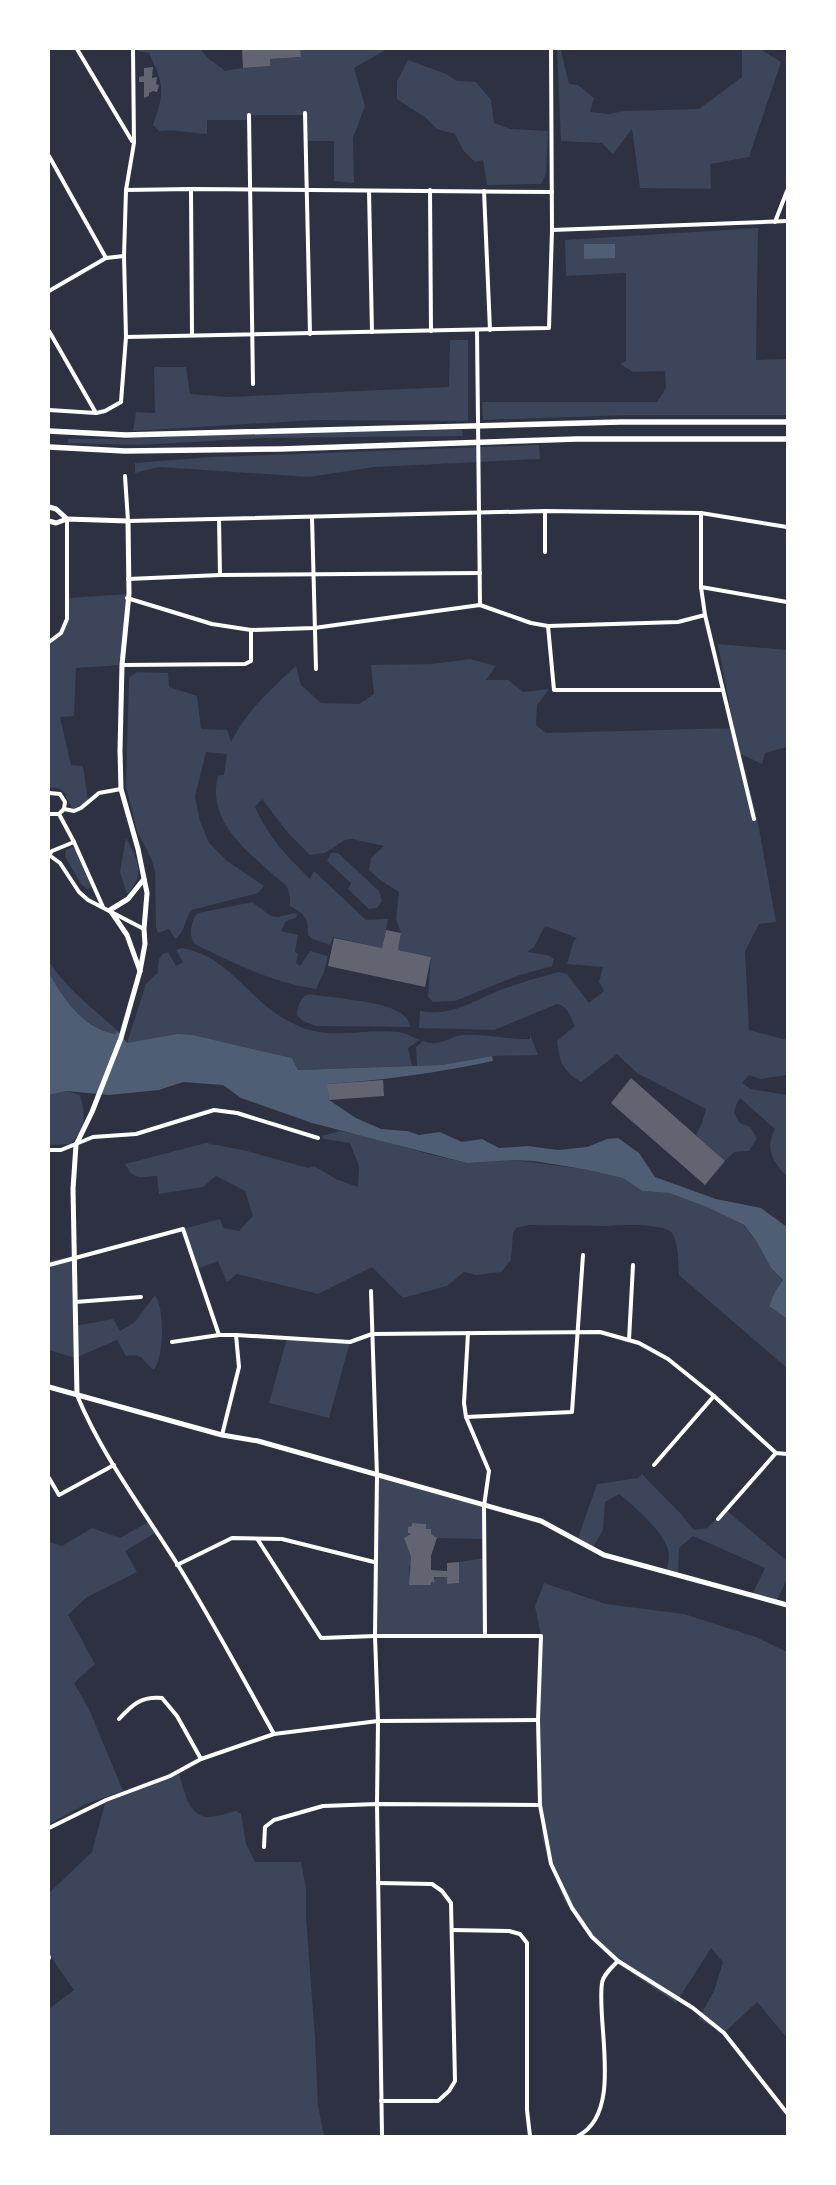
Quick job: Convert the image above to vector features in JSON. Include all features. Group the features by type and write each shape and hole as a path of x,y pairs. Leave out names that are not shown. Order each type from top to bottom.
{"main road":[{"path":"49,431 126,435 620,422 787,422"},
{"path":"49,447 125,451 282,449 577,439 787,439"}],"street":[{"path":"78,49 134,143"},
{"path":"49,410 96,413 105,411 121,402 126,337 124,256 126,190 134,143 133,49"},
{"path":"126,337 192,334 310,334 548,328 552,230 551,49"},
{"path":"305,113 310,334"},
{"path":"249,115 252,384"},
{"path":"49,156 106,258"},
{"path":"191,189 192,334"},
{"path":"126,190 250,189 552,192"},
{"path":"369,190 372,332"},
{"path":"430,190 432,330"},
{"path":"484,191 490,330"},
{"path":"775,222 787,191"},
{"path":"552,230 787,222"},
{"path":"49,291 106,258 124,256"},
{"path":"477,330 480,605"},
{"path":"49,331 96,413"},
{"path":"124,476 128,521 128,598 122,665 120,751 122,789 147,893 144,929 145,944 140,971 121,1038 92,1112 76,1145 73,1189 77,1395 84,1412 114,1465 177,1565 274,1734"},
{"path":"49,506 56,509 67,519 66,620 61,633 49,642"},
{"path":"545,511 545,552"},
{"path":"49,521 56,523 67,519 128,521 545,511 701,513 787,526"},
{"path":"701,513 701,587 705,615 754,819"},
{"path":"312,517 316,669"},
{"path":"219,519 220,575"},
{"path":"128,579 220,575 314,576 480,573"},
{"path":"701,587 787,602"},
{"path":"128,598 212,624 251,630 314,628 480,605 531,623 548,626 678,622 705,615"},
{"path":"548,626 554,690 723,690"},
{"path":"122,665 245,664 251,661 251,630"},
{"path":"64,809 74,810 81,808 100,793 122,789"},
{"path":"49,793 56,792 62,796 65,802 64,809 59,814 49,814"},
{"path":"59,814 74,842 103,907"},
{"path":"74,842 52,851 49,855 60,864 79,892 88,900 144,929"},
{"path":"110,910 128,899 144,879"},
{"path":"110,910 127,935 140,971"},
{"path":"49,1150 62,1150 94,1137 136,1134 214,1110 236,1113 318,1138"},
{"path":"49,1265 183,1230 219,1335"},
{"path":"466,1417 572,1412 583,1255"},
{"path":"629,1340 633,1265"},
{"path":"371,1291 377,1476 374,1562 378,1721 377,1804 382,2136"},
{"path":"75,1302 141,1297"},
{"path":"172,1342 219,1335 350,1342 372,1334 600,1332 629,1340 668,1359 714,1396 776,1453 787,1454"},
{"path":"468,1333 464,1403 466,1417 489,1471 484,1506 485,1635"},
{"path":"222,1435 239,1367 236,1335"},
{"path":"49,1386 541,1521 604,1555 787,1605"},
{"path":"654,1465 714,1396"},
{"path":"718,1519 776,1453"},
{"path":"49,1478 59,1495 114,1465"},
{"path":"177,1565 232,1538 282,1539 374,1562"},
{"path":"258,1540 321,1638 375,1636 541,1636 538,1720 540,1805 551,1864 572,1908 592,1936 618,1962 693,2008 724,2033 787,2113"},
{"path":"119,1719 132,1705 149,1696 162,1698 177,1716 201,1759"},
{"path":"49,1828 106,1800 170,1776 201,1759 274,1734 378,1721 538,1720"},
{"path":"264,1848 266,1827 274,1820 323,1806 377,1804 540,1805"},
{"path":"378,1883 432,1884 442,1890 451,1903 455,2081 449,2091 438,2101 381,2101"},
{"path":"452,1930 509,1931 520,1934 527,1943 527,2110 530,2136"},
{"path":"578,2136 584,2133 596,2117 602,2100 604,2061 602,1982 618,1962"}],"shaded area":[{"path":"137,49 200,49 225,71 270,66 270,59 300,57 300,49 387,49 354,68 365,106 353,138 354,183 334,181 334,141 307,141 306,115 249,115 249,120 207,120 207,134 159,131 153,125 161,96 158,73 149,53 137,51"},
{"path":"760,49 781,62 749,157 710,164 711,189 640,188 632,129 613,154 602,143 561,141 557,50 561,50 569,84 578,85 594,98 590,112 608,114 624,111 699,109 742,77 742,50"},
{"path":"408,60 446,74 457,81 476,82 491,100 494,123 511,129 548,131 546,174 541,184 487,185 483,160 475,162 463,150 455,134 437,129 426,118 397,99 397,81"},
{"path":"758,228 756,360 787,359 787,415 630,415 483,420 482,402 657,402 666,388 665,371 633,372 620,364 626,361 626,273 566,276 565,240"},
{"path":"584,244 615,244 615,258 584,259"},
{"path":"450,340 468,340 468,421 316,420 133,431 136,412 155,413 154,367 186,367 190,394 228,397 449,387"},
{"path":"462,430 463,436 263,438 138,445 68,443 68,439 124,439 311,431"},
{"path":"539,445 540,459 374,467 309,477 159,467 135,473 135,463 212,457"},
{"path":"129,594 122,665 76,668 74,716 60,717 71,765 83,766 88,800 74,809 63,791 49,788 49,642 62,628 67,598"},
{"path":"718,644 787,650 787,747 765,753 762,764 741,754 757,818 776,922 759,924 745,951 749,1030 787,1040 787,1075 760,1079 749,1075 742,1083 751,1089 787,1095 787,1177 774,1160 770,1149 775,1129 740,1098 734,1113 740,1123 750,1127 757,1138 749,1151 734,1152 725,1161 696,1135 706,1109 637,1073 617,1054 581,1082 575,1078 563,1065 558,1049 557,1041 575,1026 568,1012 561,1005 557,1004 494,1030 419,1028 420,1011 443,1012 453,1010 510,986 559,972 567,974 589,1003 604,991 599,982 603,967 567,964 574,940 577,938 545,926 534,947 527,952 547,955 554,959 552,966 517,976 455,1001 433,1002 428,996 431,957 398,950 401,933 396,919 399,892 380,880 369,870 371,858 384,846 352,839 345,840 325,853 310,855 288,833 262,799 255,807 266,828 286,854 310,879 314,871 366,920 388,919 382,948 333,937 330,945 313,939 308,935 305,917 290,906 290,896 287,887 238,842 222,818 216,791 218,776 224,775 227,754 206,752 195,797 200,821 209,843 227,861 264,886 258,893 192,910 181,933 175,939 169,929 158,933 156,927 155,871 151,858 137,831 126,786 129,678 137,672 168,673 169,687 197,696 201,729 227,730 231,742 252,710 296,666 301,685 321,703 359,704 374,694 371,665 433,664 470,659 496,666 486,680 508,680 523,692 549,689 537,705 536,725 546,733 734,728"},
{"path":"126,838 138,866 137,880 127,894 120,872"},
{"path":"72,847 75,848 93,887 87,889 81,884 65,856 66,850"},
{"path":"331,853 338,853 379,891 382,901 377,908 369,909 348,889 351,883 327,861"},
{"path":"252,902 271,916 278,917 295,913 297,915 296,918 286,921 281,931 298,935 295,952 298,954 296,963 300,966 310,951 328,956 324,972 316,989 269,977 195,944 191,928 198,913"},
{"path":"182,948 209,957 231,973 271,1010 301,1027 325,1033 399,1032 420,1040 408,1048 412,1066 298,1070 292,1058 193,1035 127,1043 146,984 158,972 160,957 168,952 176,966 183,962 176,950"},
{"path":"49,961 72,990 118,1031 115,1034 105,1031 85,1020 66,1002 58,993 53,983 49,972"},
{"path":"49,973 75,1011 93,1026 115,1034 118,1031 127,1043 177,1034 193,1035 292,1058 298,1070 442,1065 492,1056 493,1061 452,1069 328,1084 329,1100 356,1118 381,1129 407,1131 419,1135 440,1132 462,1142 482,1139 499,1148 528,1146 558,1150 587,1147 607,1139 618,1138 639,1153 655,1177 716,1199 761,1208 787,1227 787,1319 769,1306 783,1280 771,1268 755,1239 744,1225 707,1207 669,1193 642,1191 623,1178 534,1161 514,1160 467,1163 312,1123 241,1098 223,1085 183,1082 159,1090 109,1095 66,1091 49,1095"},
{"path":"310,994 391,1008 405,1016 410,1027 316,1026 303,1021 297,1015 300,1002"},
{"path":"530,1034 538,1055 492,1056 442,1065 417,1066 416,1047 423,1041 435,1043 458,1036 472,1035 530,1039"},
{"path":"66,1091 80,1095 84,1115 82,1126 71,1144 49,1145 49,1095"},
{"path":"339,1131 372,1137 428,1154 467,1163 514,1160 583,1169 623,1178 642,1191 669,1193 708,1207 743,1225 755,1239 771,1268 783,1281 769,1306 787,1319 787,1368 679,1275 678,1253 674,1236 666,1229 631,1225 529,1225 516,1228 513,1233 511,1260 501,1272 476,1275 464,1272 447,1286 403,1298 372,1267 318,1294 237,1274 227,1282 218,1261 197,1269 183,1229 220,1219 223,1228 239,1231 253,1216 245,1191 216,1176 203,1187 159,1194 157,1176 134,1176 125,1164 206,1143 247,1151 308,1168 314,1166 336,1179 358,1187 359,1166 350,1143 324,1139 322,1136"},
{"path":"72,1256 74,1326 113,1319 120,1331 135,1322 155,1295 162,1321 162,1332 160,1354 154,1370 140,1357 126,1356 117,1340 75,1358 49,1350 49,1261"},
{"path":"287,1338 350,1342 329,1418 269,1403"},
{"path":"642,1474 694,1530 707,1528 726,1510 787,1561 787,1579 776,1602 752,1595 765,1568 693,1536 679,1548 678,1576 667,1573 669,1554 667,1546 649,1521 619,1494 605,1502 603,1530 592,1549 577,1541 597,1484 638,1478"},
{"path":"377,1476 484,1506 485,1539 437,1538 431,1534 431,1529 426,1529 426,1524 412,1523 412,1526 408,1527 408,1533 411,1534 404,1538 411,1557 411,1565 409,1566 410,1585 431,1585 431,1582 435,1581 435,1577 447,1577 447,1584 459,1583 459,1562 485,1558 485,1635 375,1636"},
{"path":"150,1521 157,1532 125,1551 137,1572 87,1597 68,1615 95,1664 74,1683 89,1709 123,1791 86,1804 49,1824 49,1542 62,1546 92,1528 120,1538"},
{"path":"544,1583 606,1604 684,1614 756,1637 787,1652 787,2038 757,2002 724,2033 698,2019 714,1991 723,1962 711,1948 676,2003 618,1964 589,1936 564,1900 547,1857 542,1836 541,1636 535,1606"},
{"path":"179,1774 188,1801 196,1812 208,1817 236,1811 241,1814 246,1844 255,1862 301,1862 306,1888 306,1917 318,2106 324,2136 49,2136 49,2009 74,1990 49,1954 49,1893 92,1852 105,1803"}],"building":[{"path":"242,49 300,49 301,57 270,59 270,66 243,68"},
{"path":"153,67 152,78 157,77 156,84 159,85 157,92 153,91 144,98 144,82 139,82 139,77 144,76 144,68"},
{"path":"386,930 401,933 398,950 431,957 425,987 328,966 334,938 382,948"},
{"path":"631,1078 725,1161 705,1185 611,1103"},
{"path":"383,1080 384,1096 329,1100 327,1084"},
{"path":"412,1523 426,1524 426,1529 431,1529 431,1534 437,1538 431,1556 431,1570 447,1571 447,1563 459,1562 459,1583 447,1584 447,1577 434,1577 435,1582 431,1582 431,1585 409,1585 411,1557 404,1538 411,1534 408,1533 408,1527 412,1526"}]}
